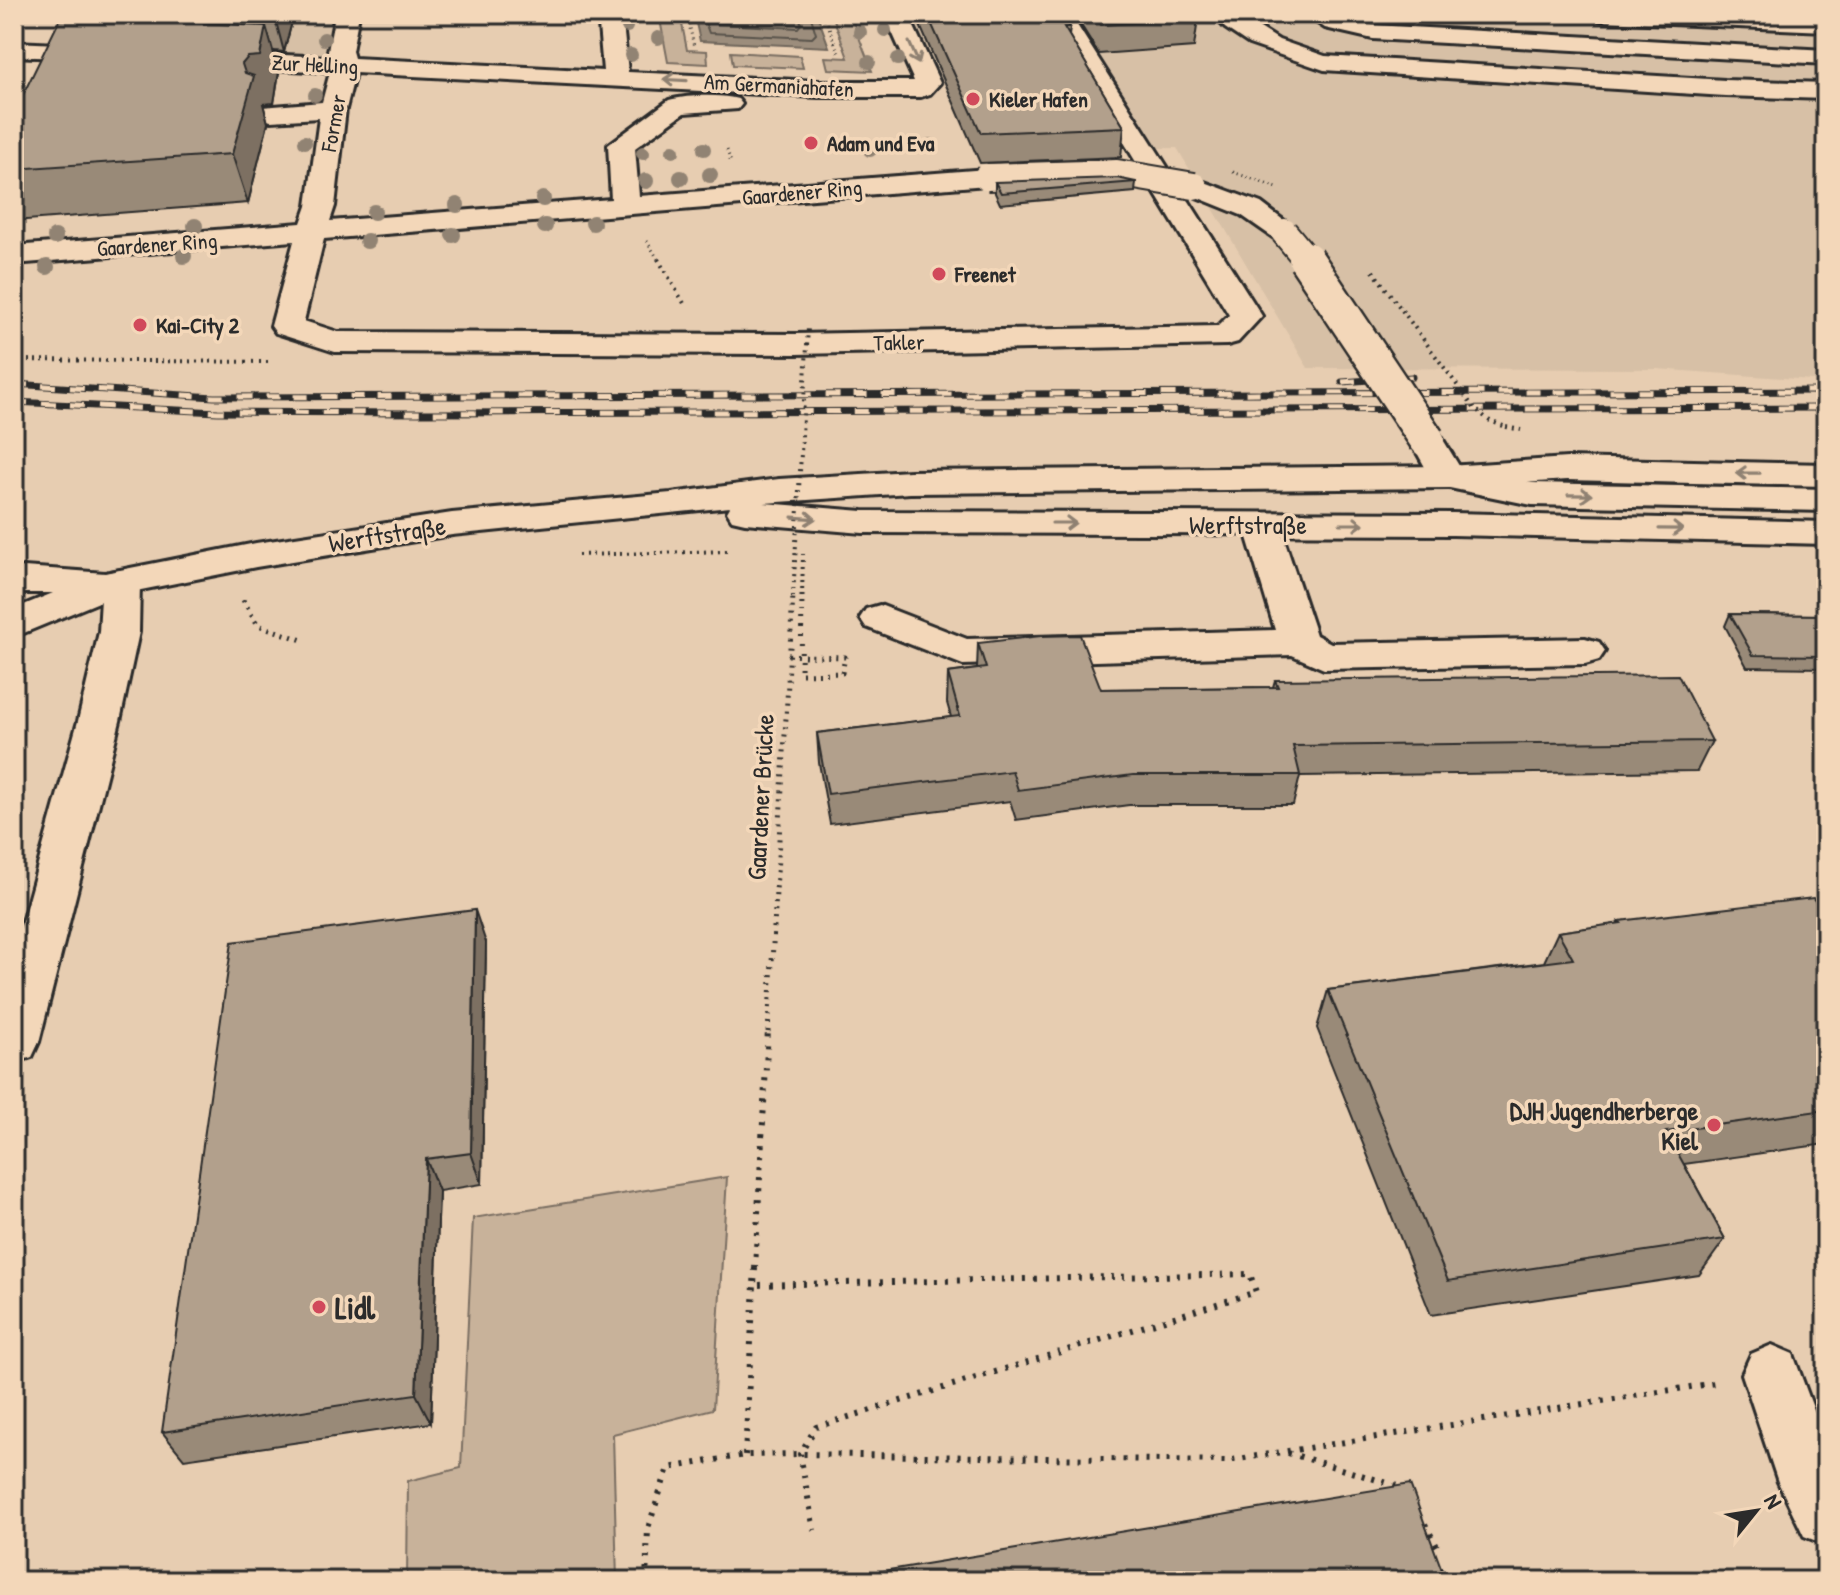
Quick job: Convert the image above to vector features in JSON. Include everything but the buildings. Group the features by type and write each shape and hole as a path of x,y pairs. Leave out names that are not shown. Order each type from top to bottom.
{"street":[{"name":"Former","path":"312,232 321,206 333,109 344,66 340,51 347,14"},
{"path":"610,14 616,77"},
{"path":"624,197 621,145 678,105 877,99 921,89 927,83 896,14"},
{"name":"Takler","path":"312,232 287,326 335,342 708,345 1227,335 1246,316 1058,14"},
{"path":"1224,14 1266,42 1308,59 1341,64 1619,44 1826,24"},
{"path":"1316,14 1333,23 1373,32 1826,58"},
{"path":"1397,14 1619,44 1826,58"},
{"path":"46,75 71,26"},
{"path":"1619,44 1826,58"},
{"path":"1619,44 1694,74 1780,89 1826,91"},
{"path":"1619,44 1780,89"},
{"path":"14,49 122,54"},
{"name":"Zur Helling","path":"186,57 616,77"},
{"path":"1694,74 1826,58"},
{"name":"Am Germaniahafen","path":"616,77 818,89 921,89"},
{"path":"271,113 333,109"},
{"name":"Gaardener Ring","path":"14,255 312,232 624,197 1087,171 1135,173 1194,186 1251,209 1297,245 1427,440 1448,477"},
{"name":"Werftstraße","path":"14,624 114,583 256,555 452,524 671,504 779,490 910,482 1448,477 1567,469 1826,475"},
{"name":"Werftstraße","path":"1448,477 1532,494 1826,500"},
{"name":"Werftstraße","path":"671,504 863,522 1261,524 1826,533"},
{"path":"1261,524 1299,642"},
{"name":"Werftstraße","path":"14,581 114,583"},
{"path":"14,1042 99,721 119,632 114,583"},
{"path":"880,618 963,652 1299,642 1324,656 1585,651"},
{"path":"1772,1374 1809,1482 1826,1514"}],"path":[{"path":"687,14 693,47 706,48"},
{"path":"824,14 839,55 825,54"},
{"path":"727,150 729,157"},
{"path":"624,197 708,345"},
{"name":"Gaardener Brücke","path":"745,1455 808,328"},
{"path":"787,550 803,550 801,674 842,673 845,657 806,656 788,655"},
{"path":"565,556 740,551"},
{"path":"228,602 257,597"},
{"path":"243,600 258,625 302,640"},
{"path":"754,1285 1250,1274 1256,1292 816,1427 800,1454 814,1530"},
{"path":"646,1581 648,1528 668,1468 745,1455 800,1454 1226,1461 1772,1374"},
{"path":"1283,1451 1404,1486 1411,1499"},
{"path":"1418,1512 1440,1552"}],"shaded area":[{"path":"88,14 332,14 324,57 75,41"},
{"path":"659,14 680,14 687,50 707,51 708,64 668,62"},
{"path":"832,14 850,14 872,71 828,69 825,57 848,58"},
{"path":"911,14 1826,14 1826,381 1656,369 1308,368 1177,148 973,147"},
{"path":"731,52 800,56 803,68 733,65"},
{"path":"727,1177 713,1409 613,1434 617,1581 407,1581 408,1481 461,1468 473,1218"}],"water":[{"path":"694,14 817,14 829,47 700,41"}],"railway":[{"path":"1342,382 1412,377"},
{"path":"14,384 214,397 1826,391"},
{"path":"14,402 218,412 421,413 1826,408"}],"place":[{"name":"Kieler Hafen","path":"973,99"},
{"name":"Adam und Eva","path":"811,143"},
{"name":"Freenet","path":"939,274"},
{"name":"Kai-City 2","path":"140,325"},
{"name":"DJH Jugendherberge Kiel","path":"1714,1125"},
{"name":"Lidl","path":"319,1307"}]}
